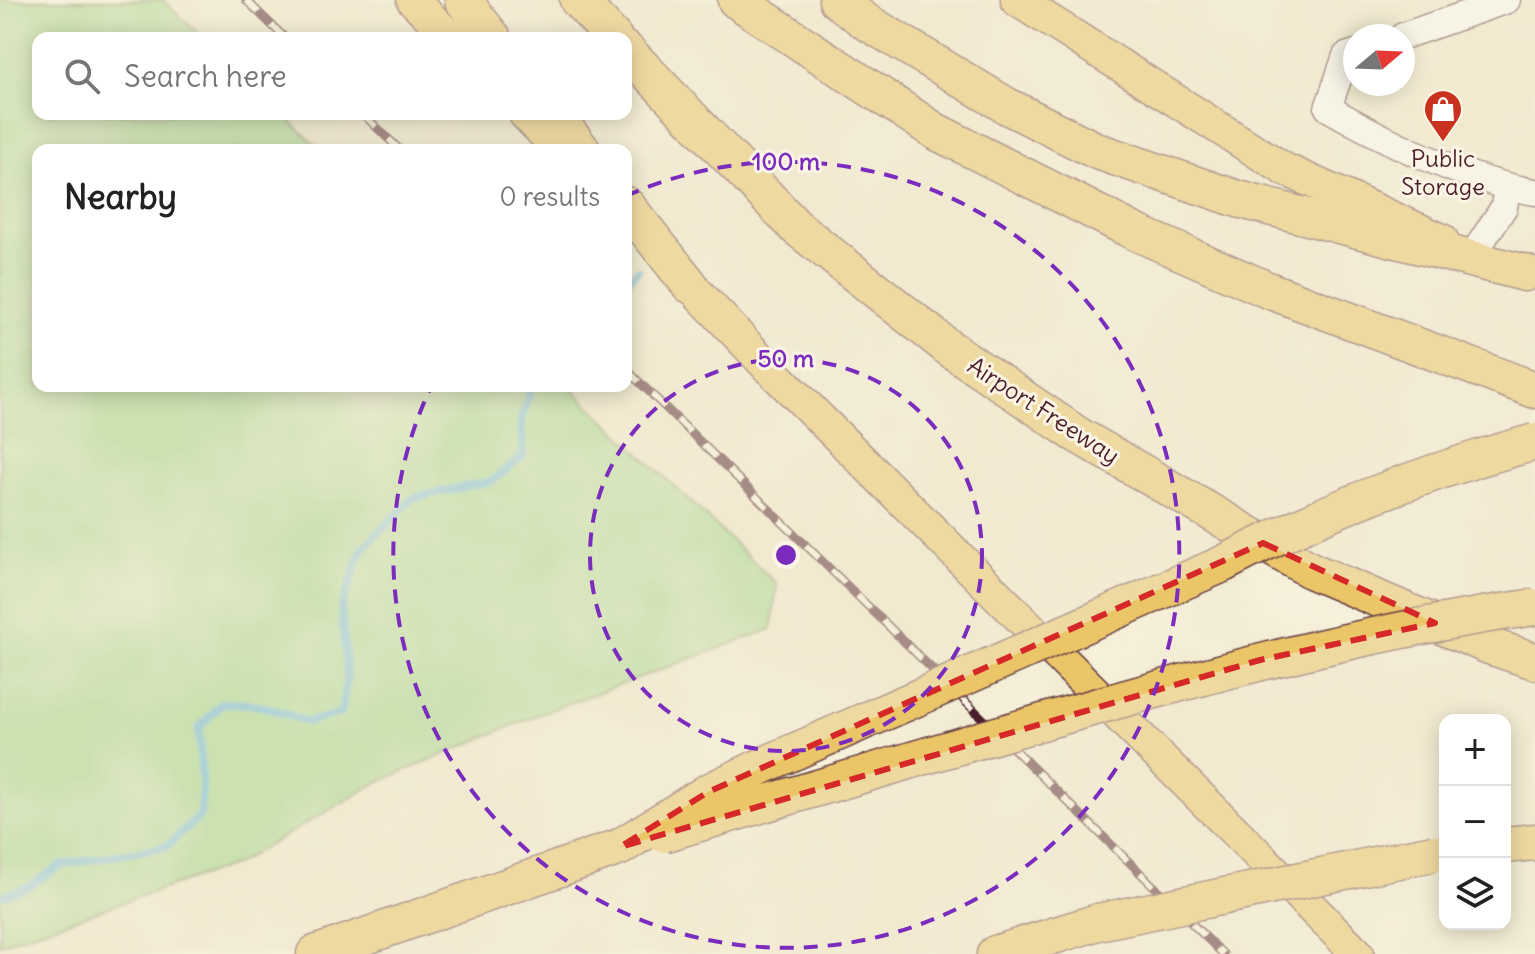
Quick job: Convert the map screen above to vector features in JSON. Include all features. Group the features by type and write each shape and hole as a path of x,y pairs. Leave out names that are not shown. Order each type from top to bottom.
{"highway":[{"path":"463,0 488,32"},
{"path":"578,0 608,32"},
{"path":"736,0 935,131 1135,232 1268,290 1535,390"},
{"path":"837,0 865,21 1007,106 1097,151 1238,199 1530,274"},
{"name":"Airport Freeway","path":"632,56 796,227 949,348 1063,425 1312,571 1489,646 1535,661"},
{"path":"559,120 577,144"},
{"path":"632,212 690,285"},
{"path":"620,847 721,785 1223,564 1343,505 1406,480 1535,442"},
{"path":"315,954 620,847 1019,728 1260,660 1456,618 1535,607"},
{"path":"1511,844 1535,842"},
{"path":"995,954 1098,922 1439,852"}],"main road":[{"path":"413,0 445,32"},
{"path":"1017,0 1284,169 1474,253 1530,274"},
{"path":"531,120 554,144"},
{"path":"632,224 1010,610 1358,954"}],"lane":[{"path":"1415,32 1507,0"},
{"path":"1343,65 1328,108 1386,141 1507,187 1535,192"},
{"path":"1474,253 1504,207 1507,187"}],"highlighted area":[{"path":"1263,543 1435,623 1260,660 620,847 708,792"}],"green space":[{"path":"0,0 163,0 197,32 32,32 32,120 289,120 315,144 32,144 32,392 575,392 777,584 772,629 545,712 378,782 236,864 0,944"}],"waterway":[{"path":"632,276 638,270"},
{"path":"0,896 26,888 62,865 167,846 200,815 199,728 222,703 251,704 307,722 341,713 347,675 341,608 362,549 413,498 492,481 523,456 521,421 530,392"}],"railway":[{"path":"246,0 279,32"},
{"path":"369,120 394,144"},
{"path":"632,375 1223,954"}],"place":[{"name":"Public Storage","path":"1443,143"}]}
